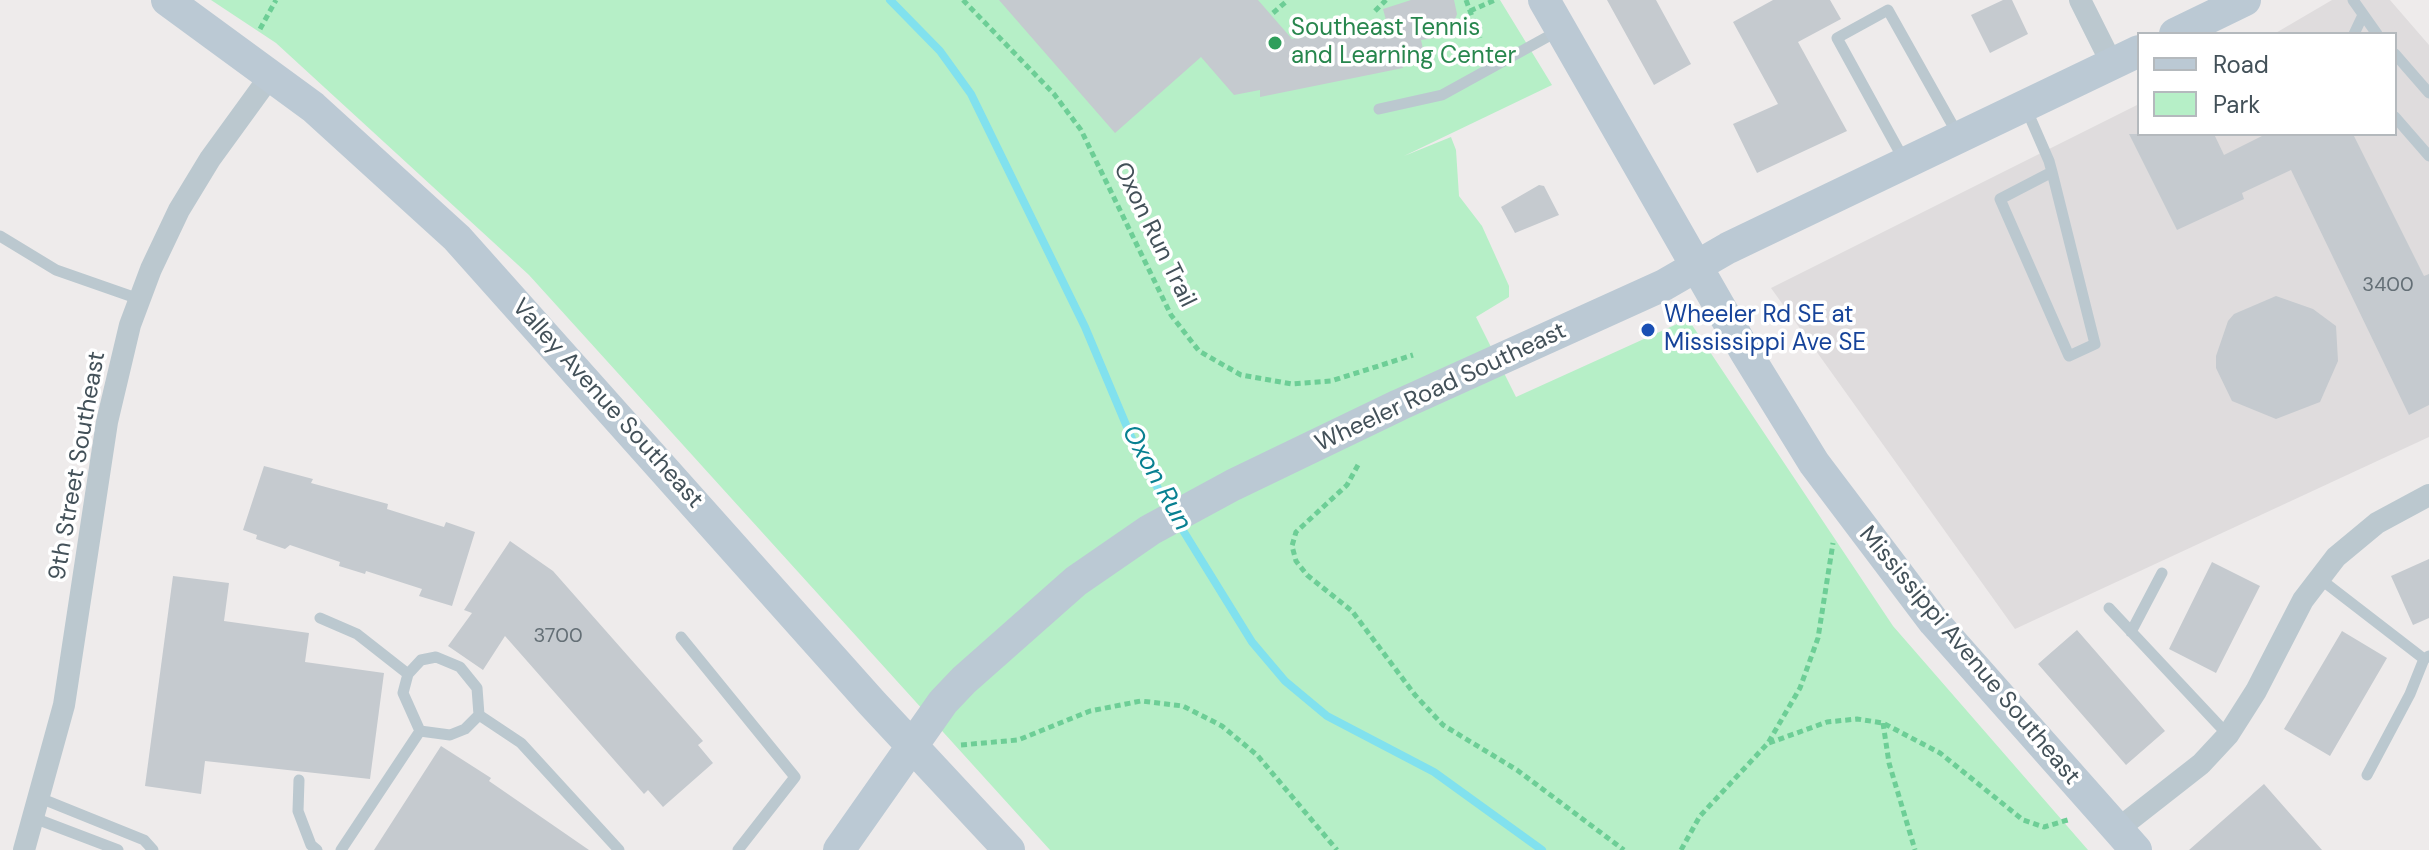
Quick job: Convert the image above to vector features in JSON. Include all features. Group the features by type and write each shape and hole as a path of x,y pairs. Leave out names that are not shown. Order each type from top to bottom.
{"main road":[{"name":"Valley Avenue Southeast","path":"167,0 271,75 374,159 479,261 1009,850"},
{"name":"Mississippi Avenue Southeast","path":"1544,0 1789,424 1885,561 2127,840"},
{"path":"2179,32 2245,0"},
{"name":"Wheeler Road Southeast","path":"839,850 943,702 995,651 1076,581 1150,530 1242,481 1399,405 1664,285 2126,57"}],"street":[{"path":"2080,0 2126,57"},
{"name":"9th Street Southeast","path":"24,850 54,752 73,658 107,422 119,364 139,299 194,184 271,75"},
{"path":"2127,840 2228,735 2319,578 2360,535 2429,495"}],"lane":[{"path":"2353,0 2375,32"},
{"path":"1906,163 1837,38 1888,10 1959,137"},
{"path":"2355,32 2362,17"},
{"path":"1379,109 1442,95 1562,29"},
{"path":"2397,56 2429,93"},
{"path":"2025,106 2052,172 2095,344 2069,356 2000,199 2052,172"},
{"path":"2397,119 2429,156"},
{"path":"0,236 56,270 139,299"},
{"path":"2131,632 2162,573"},
{"path":"2319,578 2426,657 2367,775"},
{"path":"2109,608 2228,735"},
{"path":"320,618 357,634 408,674"},
{"path":"681,637 795,777 738,850"},
{"path":"436,657 460,667 477,688 479,715 465,729 450,735 420,731 403,693 408,674 421,660 436,657"},
{"path":"479,715 521,743 619,850"},
{"path":"341,850 420,731"},
{"path":"299,780 298,811 311,845 317,850"},
{"path":"37,808 118,850"},
{"path":"37,808 144,840 153,850"}],"path":[{"path":"260,29 276,0"},
{"name":"Oxon Run Trail","path":"963,0 1054,94 1081,130 1171,315 1199,351 1241,375 1292,384 1331,381 1413,355"},
{"path":"1273,13 1288,0"},
{"path":"1375,11 1386,0"},
{"path":"1466,0 1480,38"},
{"path":"1470,11 1495,0"},
{"path":"1358,465 1347,485 1296,532 1292,546 1301,569 1352,611 1415,695 1443,725 1517,770 1624,850"},
{"path":"1681,850 1700,816 1768,743 1814,655 1833,543"},
{"path":"961,745 1018,740 1090,711 1141,701 1183,706 1222,726 1257,755 1337,850"},
{"path":"1768,743 1827,722 1857,719 1883,723 1940,753 2023,820 2053,826 2071,819"},
{"path":"1883,723 1889,763 1915,850"}],"shaded area":[{"path":"2332,0 2390,0 2429,45 2429,437 2015,629 1771,288 2137,105 2137,136 2397,136 2397,32 2277,32"}],"green space":[{"path":"211,0 1500,0 1552,85 1404,156 1451,137 1456,150 1459,196 1482,226 1509,286 1509,297 1476,317 1516,397 1688,319 1893,626 2088,850 1050,850 529,275 276,43"}],"building":[{"path":"999,0 1258,0 1292,39 1386,20 1383,9 1411,0 1454,0 1457,14 1451,30 1441,37 1421,40 1425,58 1402,62 1403,68 1260,97 1260,90 1234,95 1201,57 1115,133"},
{"path":"1607,0 1656,0 1691,64 1654,85"},
{"path":"1773,0 1830,0 1841,19 1798,42 1847,131 1757,173 1733,124 1778,104 1733,22"},
{"path":"2003,0 2012,0 2028,34 1990,53 1971,15"},
{"path":"2129,134 2215,136 2224,155 2262,136 2354,136 2424,276 2429,274 2429,405 2409,415 2291,170 2242,193 2244,199 2177,230"},
{"path":"1539,185 1544,186 1559,215 1515,233 1501,207"},
{"path":"2276,296 2313,309 2336,326 2338,361 2320,402 2276,419 2232,401 2216,368 2216,356 2228,321 2234,314"},
{"path":"264,466 313,479 311,483 388,504 387,509 444,527 446,522 475,532 452,606 419,596 422,589 339,566 340,562 290,545 285,549 256,539 257,535 243,530"},
{"path":"510,541 553,571 703,741 698,745 713,763 663,807 648,790 644,794 505,636 483,670 448,646 472,613 464,610"},
{"path":"2429,559 2429,618 2413,625 2391,576"},
{"path":"2212,562 2260,586 2216,673 2169,649"},
{"path":"173,576 229,583 224,621 309,633 305,662 384,673 370,779 205,761 201,794 145,786"},
{"path":"2077,630 2165,731 2126,765 2038,664"},
{"path":"2342,631 2387,658 2330,756 2284,729"},
{"path":"441,746 491,778 489,781 589,850 374,850"},
{"path":"2264,784 2322,850 2189,850"}],"waterway":[{"name":"Oxon Run","path":"890,0 940,51 971,94 1085,327 1140,458 1172,512"},
{"name":"Oxon Run","path":"1179,524 1252,642 1285,681 1327,716 1434,772 1542,850"}],"place":[{"name":"Southeast Tennis and Learning Center","path":"1275,43"},
{"name":"Wheeler Rd SE at Mississippi Ave SE","path":"1648,330"}]}
